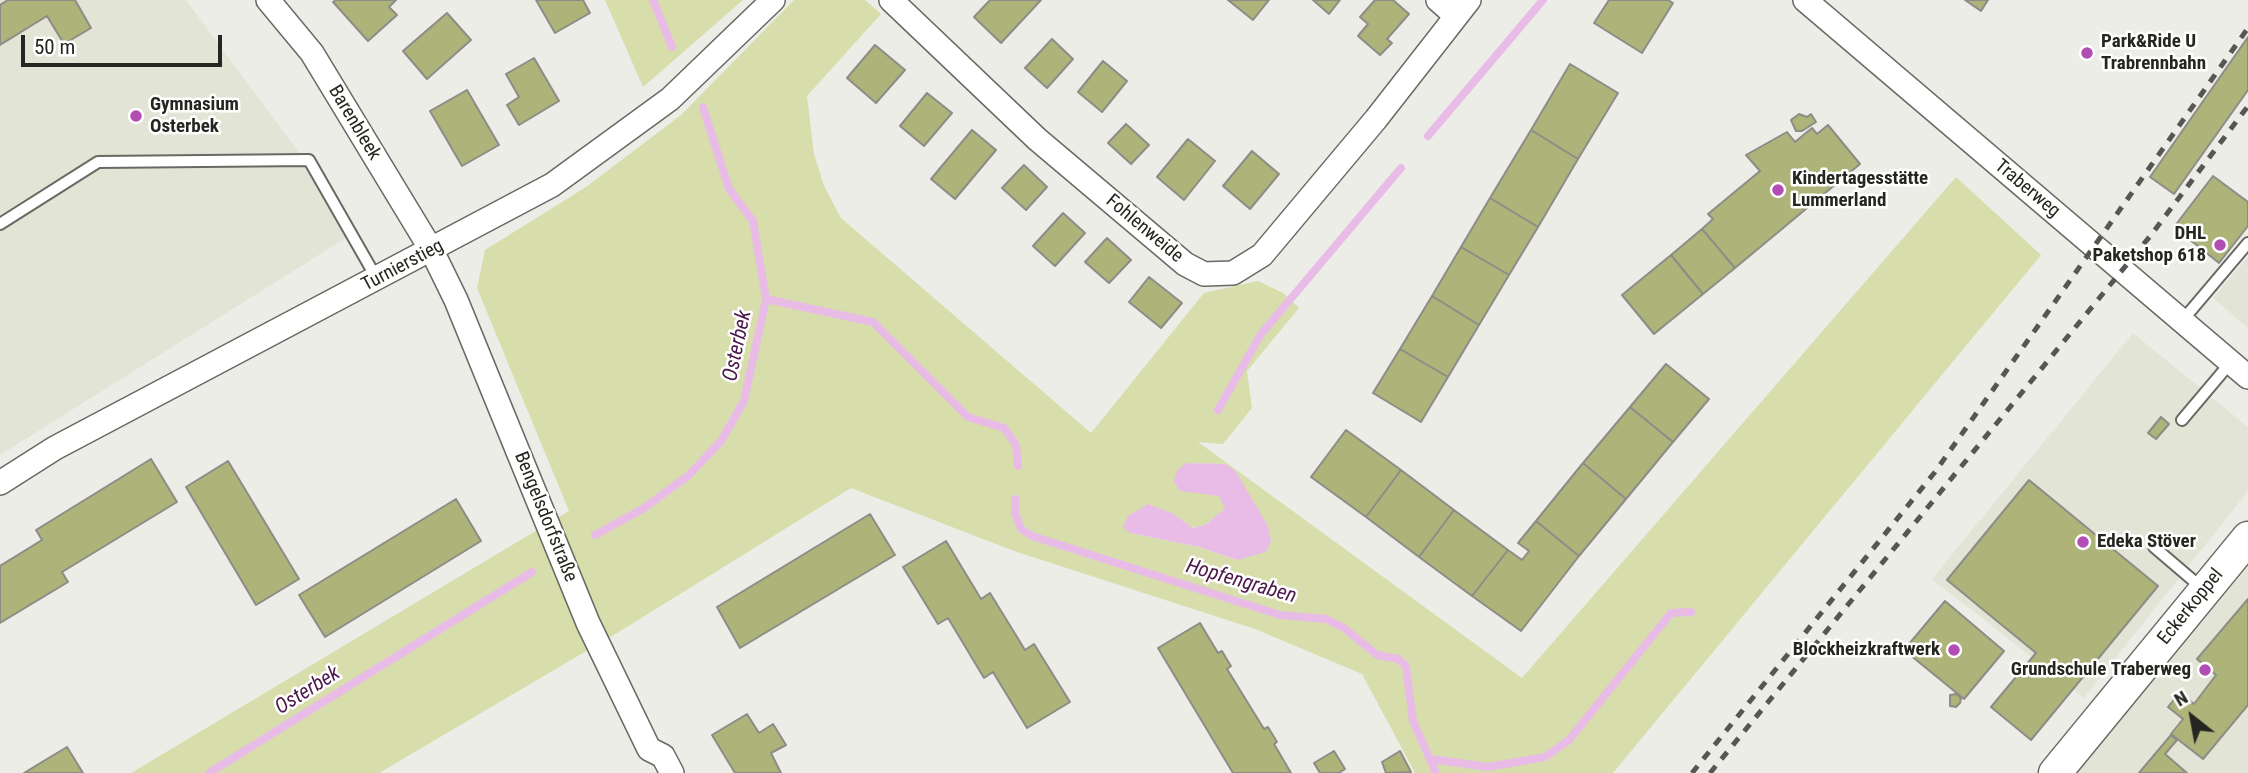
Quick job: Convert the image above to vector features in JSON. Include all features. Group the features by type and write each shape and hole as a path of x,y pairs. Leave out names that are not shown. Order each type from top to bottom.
{"street":[{"name":"Barenbleek","path":"268,0 312,53 432,251"},
{"name":"Turnierstieg","path":"0,482 55,448 432,251 563,177 670,99 773,0"},
{"name":"Fohlenweide","path":"891,0 1037,139 1185,264 1203,274 1233,274 1262,255 1463,8"},
{"path":"1438,0 1463,8"},
{"name":"Traberweg","path":"1805,0 2239,370"},
{"name":"Bengelsdorfstraße","path":"432,251 456,300 588,623 649,749 663,756 672,773"},
{"name":"Eckerkoppel","path":"2055,773 2248,538"}],"lane":[{"path":"0,224 98,162 309,160 377,279"},
{"path":"2182,321 2248,243"},
{"path":"2182,420 2239,370"},
{"path":"2154,547 2205,591"}],"shaded area":[{"name":"Gymnasium Osterbek","path":"0,0 186,0 357,231 0,455"},
{"path":"2248,257 2248,328 2213,298"},
{"path":"2133,333 2248,427 2248,491 2084,698 1932,579"},
{"path":"1187,463 1226,464 1236,472 1268,526 1271,541 1266,552 1237,560 1199,547 1130,533 1123,527 1128,516 1148,504 1172,513 1193,528 1207,524 1225,508 1219,496 1180,491 1174,481 1177,470"},
{"name":"Grundschule Traberweg","path":"2248,567 2248,773 2076,773"}],"green space":[{"path":"605,0 743,0 643,87"},
{"path":"794,0 865,0 881,14 807,96 814,154 824,186 841,218 1091,433 1204,293 1258,281 1283,293 1299,308 1247,371 1252,408 1223,444 1198,442 1522,678 1956,177 2041,255 1613,773 1415,773 1362,674 1255,629 1014,551 851,488 622,630 379,773 131,773 569,511 477,288 485,250 586,187 681,115","holes":["1188,463 1226,464 1236,472 1242,483 1237,560 1199,547 1130,533 1172,513 1193,528 1207,524 1225,508 1220,496 1206,494"]}],"building":[{"path":"8,0 75,0 91,28 64,44 47,16 0,45 0,5"},
{"path":"396,0 389,7 397,15 368,41 333,2"},
{"path":"536,0 583,0 590,13 555,33"},
{"path":"990,0 1041,0 1001,43 974,17"},
{"path":"1228,0 1269,0 1253,20"},
{"path":"1313,0 1340,0 1329,14"},
{"path":"1375,0 1393,0 1409,14 1387,39 1392,43 1380,55 1358,36 1368,24 1360,17"},
{"path":"1609,0 1668,0 1673,3 1642,53 1594,23"},
{"path":"1965,0 1988,0 1981,11"},
{"path":"447,13 471,40 427,79 403,51"},
{"path":"2248,37 2248,90 2174,194 2150,177"},
{"path":"1052,39 1073,59 1047,88 1025,68"},
{"path":"875,45 905,70 876,103 847,78"},
{"path":"534,58 559,101 519,125 507,105 519,97 506,74"},
{"path":"1103,61 1127,81 1102,112 1078,92"},
{"path":"1570,64 1618,93 1578,159 1531,130"},
{"path":"467,90 499,145 462,166 430,111"},
{"path":"927,93 952,113 924,146 900,126"},
{"path":"1799,114 1807,117 1811,114 1816,122 1802,131 1796,131 1791,120"},
{"path":"1126,124 1149,145 1131,164 1108,143"},
{"path":"1828,125 1860,164 1735,268 1702,229 1713,219 1708,214 1760,171 1746,155 1787,132 1795,142 1812,128 1817,134"},
{"path":"972,130 996,150 955,199 931,179"},
{"path":"1531,130 1578,159 1538,227 1490,198"},
{"path":"1188,139 1215,161 1184,200 1157,177"},
{"path":"1252,151 1279,174 1250,209 1223,186"},
{"path":"1024,165 1047,187 1026,210 1002,188"},
{"path":"2213,176 2248,202 2248,226 2219,263 2174,227"},
{"path":"1490,198 1538,227 1509,275 1461,247"},
{"path":"1063,213 1085,233 1055,266 1033,246"},
{"path":"1702,229 1735,268 1703,294 1671,255"},
{"path":"1107,238 1131,260 1109,283 1085,262"},
{"path":"1461,247 1509,275 1479,325 1432,296"},
{"path":"1671,255 1703,294 1654,334 1622,295"},
{"path":"1149,277 1182,303 1161,328 1129,302"},
{"path":"1432,296 1479,325 1448,377 1400,349"},
{"path":"1400,349 1448,377 1421,422 1373,393"},
{"path":"1666,364 1709,399 1673,442 1630,407"},
{"path":"1630,407 1673,442 1626,499 1583,463"},
{"path":"2161,417 2169,424 2156,439 2148,433"},
{"path":"1346,430 1401,470 1366,517 1311,477"},
{"path":"151,459 177,502 62,572 68,582 0,623 0,566 42,540 36,530"},
{"path":"228,461 299,579 256,605 186,487"},
{"path":"1583,463 1626,499 1579,556 1536,521"},
{"path":"1401,470 1454,510 1419,557 1366,517"},
{"path":"2029,480 2158,586 2031,740 1991,707 2036,653 1947,580"},
{"path":"456,499 481,541 325,637 299,595"},
{"path":"1454,510 1508,550 1472,596 1419,557"},
{"path":"870,514 895,555 740,648 717,607"},
{"path":"1536,521 1579,556 1521,631 1472,596 1508,550 1522,560 1529,551 1518,543"},
{"path":"946,541 981,599 990,593 1025,650 1034,644 1070,702 1027,728 993,672 984,678 948,618 938,624 903,567"},
{"path":"2248,599 2248,705 2203,759 2171,734 2183,719 2168,707 2180,692 2194,704 2216,675 2197,659"},
{"name":"Blockheizkraftwerk","path":"1945,601 2004,651 1964,699 1904,650"},
{"path":"1200,623 1218,653 1222,651 1231,666 1227,669 1264,729 1268,727 1277,742 1274,744 1291,773 1233,773 1158,648"},
{"path":"1956,694 1961,698 1960,703 1956,707 1950,706 1950,695"},
{"path":"747,714 759,733 773,724 786,745 771,753 781,773 735,773 712,735"},
{"path":"2171,735 2177,740 2165,754 2187,773 2139,773"},
{"path":"67,747 83,773 24,773 37,765"},
{"path":"1334,751 1345,769 1339,773 1320,773 1314,763"},
{"path":"1400,751 1411,772 1386,773 1382,762"}],"waterway":[{"name":"Osterbek","path":"653,0 672,47"},
{"path":"1428,136 1543,0"},
{"name":"Osterbek","path":"595,535 644,508 689,475 721,441 744,401 766,299 753,221 729,189 703,107"},
{"path":"1218,410 1261,334 1401,168"},
{"name":"Hopfengraben","path":"766,299 873,322 968,417 1004,428 1016,445 1018,466"},
{"name":"Hopfengraben","path":"1015,499 1015,513 1021,529 1032,536 1280,615 1326,619 1344,628 1377,655 1398,659 1406,666 1413,721 1436,773"},
{"name":"Osterbek","path":"209,773 532,572"},
{"path":"1431,759 1488,767 1545,757 1569,740 1671,613 1691,612"}],"railway":[{"path":"1692,773 1935,472 2248,28"},
{"path":"1710,773 2151,235 2248,106"}],"place":[{"name":"Park&Ride U Trabrennbahn","path":"2087,53"},
{"name":"Gymnasium Osterbek","path":"136,116"},
{"name":"Kindertagesstätte Lummerland","path":"1778,190"},
{"name":"DHL Paketshop 618","path":"2220,245"},
{"name":"Edeka Stöver","path":"2083,542"},
{"name":"Blockheizkraftwerk","path":"1954,650"},
{"name":"Grundschule Traberweg","path":"2205,670"}]}
